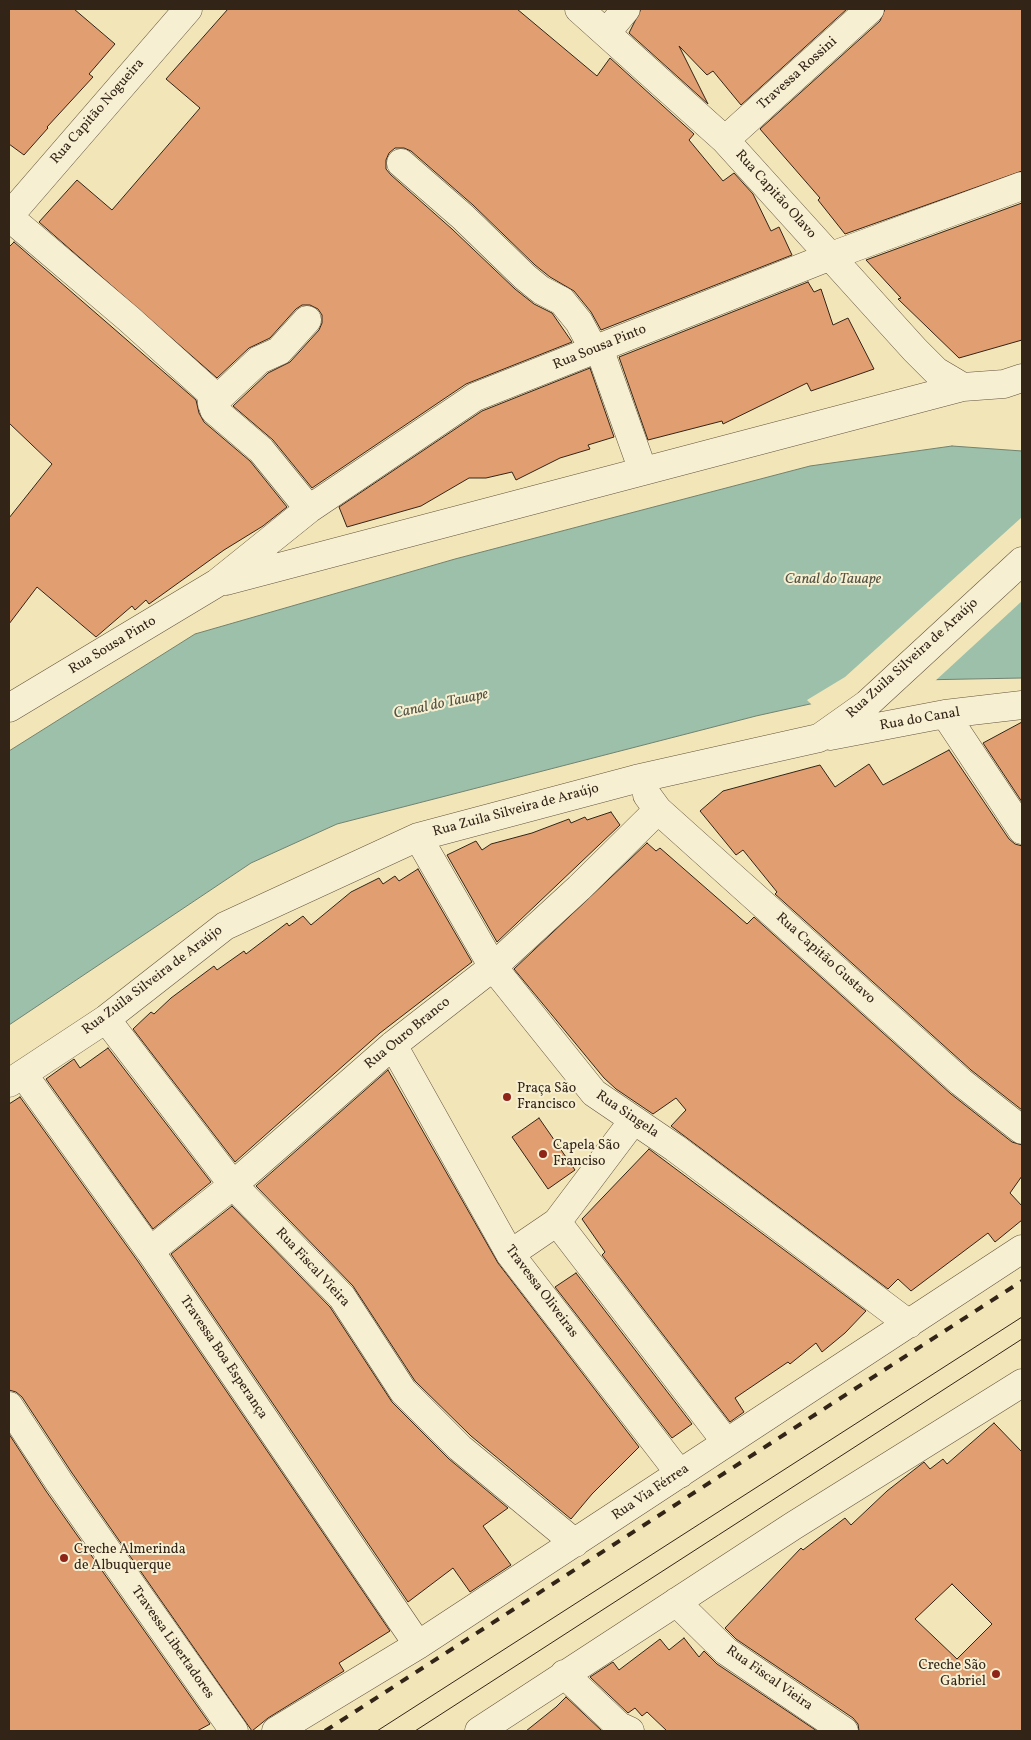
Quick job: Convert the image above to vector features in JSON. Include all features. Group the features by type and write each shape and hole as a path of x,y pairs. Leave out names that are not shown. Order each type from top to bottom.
{"street":[{"name":"Rua Capitão Nogueira","path":"9,217 188,9"},
{"name":"Rua Capitão Olavo","path":"580,9 725,140 936,371 963,387"},
{"path":"607,32 626,9"},
{"name":"Travessa Rossini","path":"725,140 870,9"},
{"path":"401,163 464,217 525,277 541,290 562,301 579,322 597,349 643,471"},
{"name":"Rua Sousa Pinto","path":"9,708 217,583 309,509 475,397 831,256 1022,186"},
{"path":"9,217 129,319 210,392 214,410 261,450 309,509"},
{"path":"212,404 259,360 279,351 307,320"},
{"name":"Rua Sousa Pinto","path":"217,583 963,387 1004,384 1022,378"},
{"name":"Rua Zuila Silveira de Araújo","path":"16,1079 106,1019 226,926 418,837 636,779 818,738 867,704 1022,561"},
{"name":"Rua do Canal","path":"818,738 946,714 1022,706"},
{"path":"946,714 1022,830"},
{"name":"Rua Capitão Gustavo","path":"636,779 658,810 961,1082 1022,1130"},
{"name":"Rua Ouro Branco","path":"150,1251 233,1185 393,1045 492,966 578,888 658,810"},
{"name":"Rua Singela","path":"418,837 492,966 594,1093 633,1121 676,1148 909,1324"},
{"name":"Rua Fiscal Vieira","path":"106,1019 233,1185 342,1297 404,1391 460,1448 575,1543"},
{"name":"Travessa Oliveiras","path":"393,1045 510,1254 680,1474"},
{"name":"Travessa Boa Esperança","path":"16,1079 150,1251 418,1646"},
{"path":"510,1254 557,1222 633,1121"},
{"path":"557,1222 726,1442"},
{"name":"Rua Via Férrea","path":"276,1731 418,1646 1022,1249"},
{"path":"480,1731 564,1674 793,1526 1022,1383"},
{"name":"Travessa Libertadores","path":"9,1406 59,1482 234,1731"},
{"name":"Rua Fiscal Vieira","path":"676,1602 726,1651 842,1731"},
{"path":"564,1674 621,1729"}],"water":[{"name":"Canal do Tauape","path":"952,446 1022,451 1022,678 918,680 756,716 337,824 251,863 9,1025 9,751 195,634 455,559 810,466"}],"pier":[{"path":"1022,517 1022,601 934,682 918,683 813,706 807,700 845,677"}],"building":[{"path":"9,9 74,9 115,44 89,74 93,77 24,155 9,144"},
{"path":"228,9 517,9 597,76 610,58 694,134 689,140 723,181 734,173 753,194 771,231 779,227 792,255 601,330 591,312 574,291 550,277 535,265 473,205 411,151 404,148 395,148 389,153 386,160 386,169 391,175 452,229 515,289 534,304 552,313 572,342 466,384 312,488 273,440 233,406 268,373 290,362 319,330 322,323 322,315 318,309 310,305 302,305 296,309 270,338 249,348 217,378 39,222 77,180 112,210 200,108 166,79"},
{"path":"641,9 847,9 741,105 713,71 707,75 679,46 708,104 629,33"},
{"path":"885,9 1022,9 1022,171 845,234 818,200 820,198 760,129 880,21"},
{"path":"1022,203 1022,340 959,358 898,299 901,298 866,260"},
{"path":"14,242 196,400 199,413 204,422 250,461 287,507 263,526 224,550 149,604 146,600 135,610 132,606 96,637 37,587 9,624 9,518 52,464 9,423 9,247"},
{"path":"808,282 814,292 821,289 833,325 848,318 874,369 811,391 807,383 723,424 722,421 648,440 619,357"},
{"path":"590,368 614,437 588,445 590,449 560,458 516,480 512,472 486,478 469,478 421,506 347,527 339,507 482,411"},
{"path":"1022,722 1022,802 983,743"},
{"path":"949,750 1009,839 1015,844 1022,846 1022,1110 971,1070 775,894 777,892 743,850 736,855 700,811 723,791 820,765 835,787 869,764 883,785"},
{"path":"611,812 620,825 497,942 447,855 476,841 482,850 491,844 532,833 569,819 571,823 585,817 587,820"},
{"path":"647,843 656,851 660,848 747,924 754,917 951,1094 1012,1142 1022,1145 1022,1176 1010,1193 1022,1206 1022,1220 995,1242 988,1233 911,1291 898,1279 888,1289 671,1126 686,1110 676,1098 653,1114 616,1089 604,1078 514,969"},
{"path":"418,869 472,962 380,1033 235,1162 133,1029 151,1012 154,1014 171,998 214,966 217,970 244,951 246,954 287,923 289,926 303,916 311,925 351,892 379,878 383,884 395,876 399,881"},
{"path":"108,1048 211,1182 153,1229 46,1079 74,1059 80,1068"},
{"path":"388,1070 498,1263 639,1447 592,1494 571,1519 471,1436 415,1381 353,1286 256,1186"},
{"path":"20,1097 137,1260 390,1631 339,1663 344,1671 268,1718 252,1731 72,1473 22,1397 16,1392 9,1390 9,1104"},
{"name":"Capela São Franciso","path":"539,1118 575,1170 548,1189 512,1137"},
{"path":"649,1149 866,1311 845,1333 822,1352 816,1343 790,1364 788,1362 735,1398 744,1412 730,1422 602,1255 605,1252 582,1219"},
{"path":"232,1206 330,1307 392,1402 449,1459 508,1508 483,1526 511,1565 470,1592 453,1568 408,1602 171,1254"},
{"path":"576,1273 692,1424 672,1438 555,1287"},
{"path":"994,1423 1022,1452 1022,1731 859,1731 858,1724 853,1718 736,1639 725,1628 801,1548 803,1550 845,1518 851,1525 887,1491 924,1462 930,1469 943,1459 947,1464","holes":["952,1584 992,1624 957,1659 915,1619"]},
{"path":"9,1434 46,1491 210,1724 197,1731 9,1731"},
{"path":"684,1638 699,1657 704,1651 717,1664 817,1731 667,1731 647,1712 642,1716 635,1708 628,1713 590,1677 613,1662 619,1670 660,1639 669,1650"},
{"path":"566,1697 602,1731 526,1731 556,1707"}],"tram line":[{"path":"377,1731 1022,1317"},
{"path":"415,1731 1022,1339"}],"railway":[{"path":"325,1731 1022,1281"}],"place":[{"name":"Praça São Francisco","path":"507,1097"},
{"name":"Capela São Franciso","path":"543,1154"},
{"name":"Creche Almerinda de Albuquerque","path":"64,1558"},
{"name":"Creche São Gabriel","path":"996,1674"}]}
